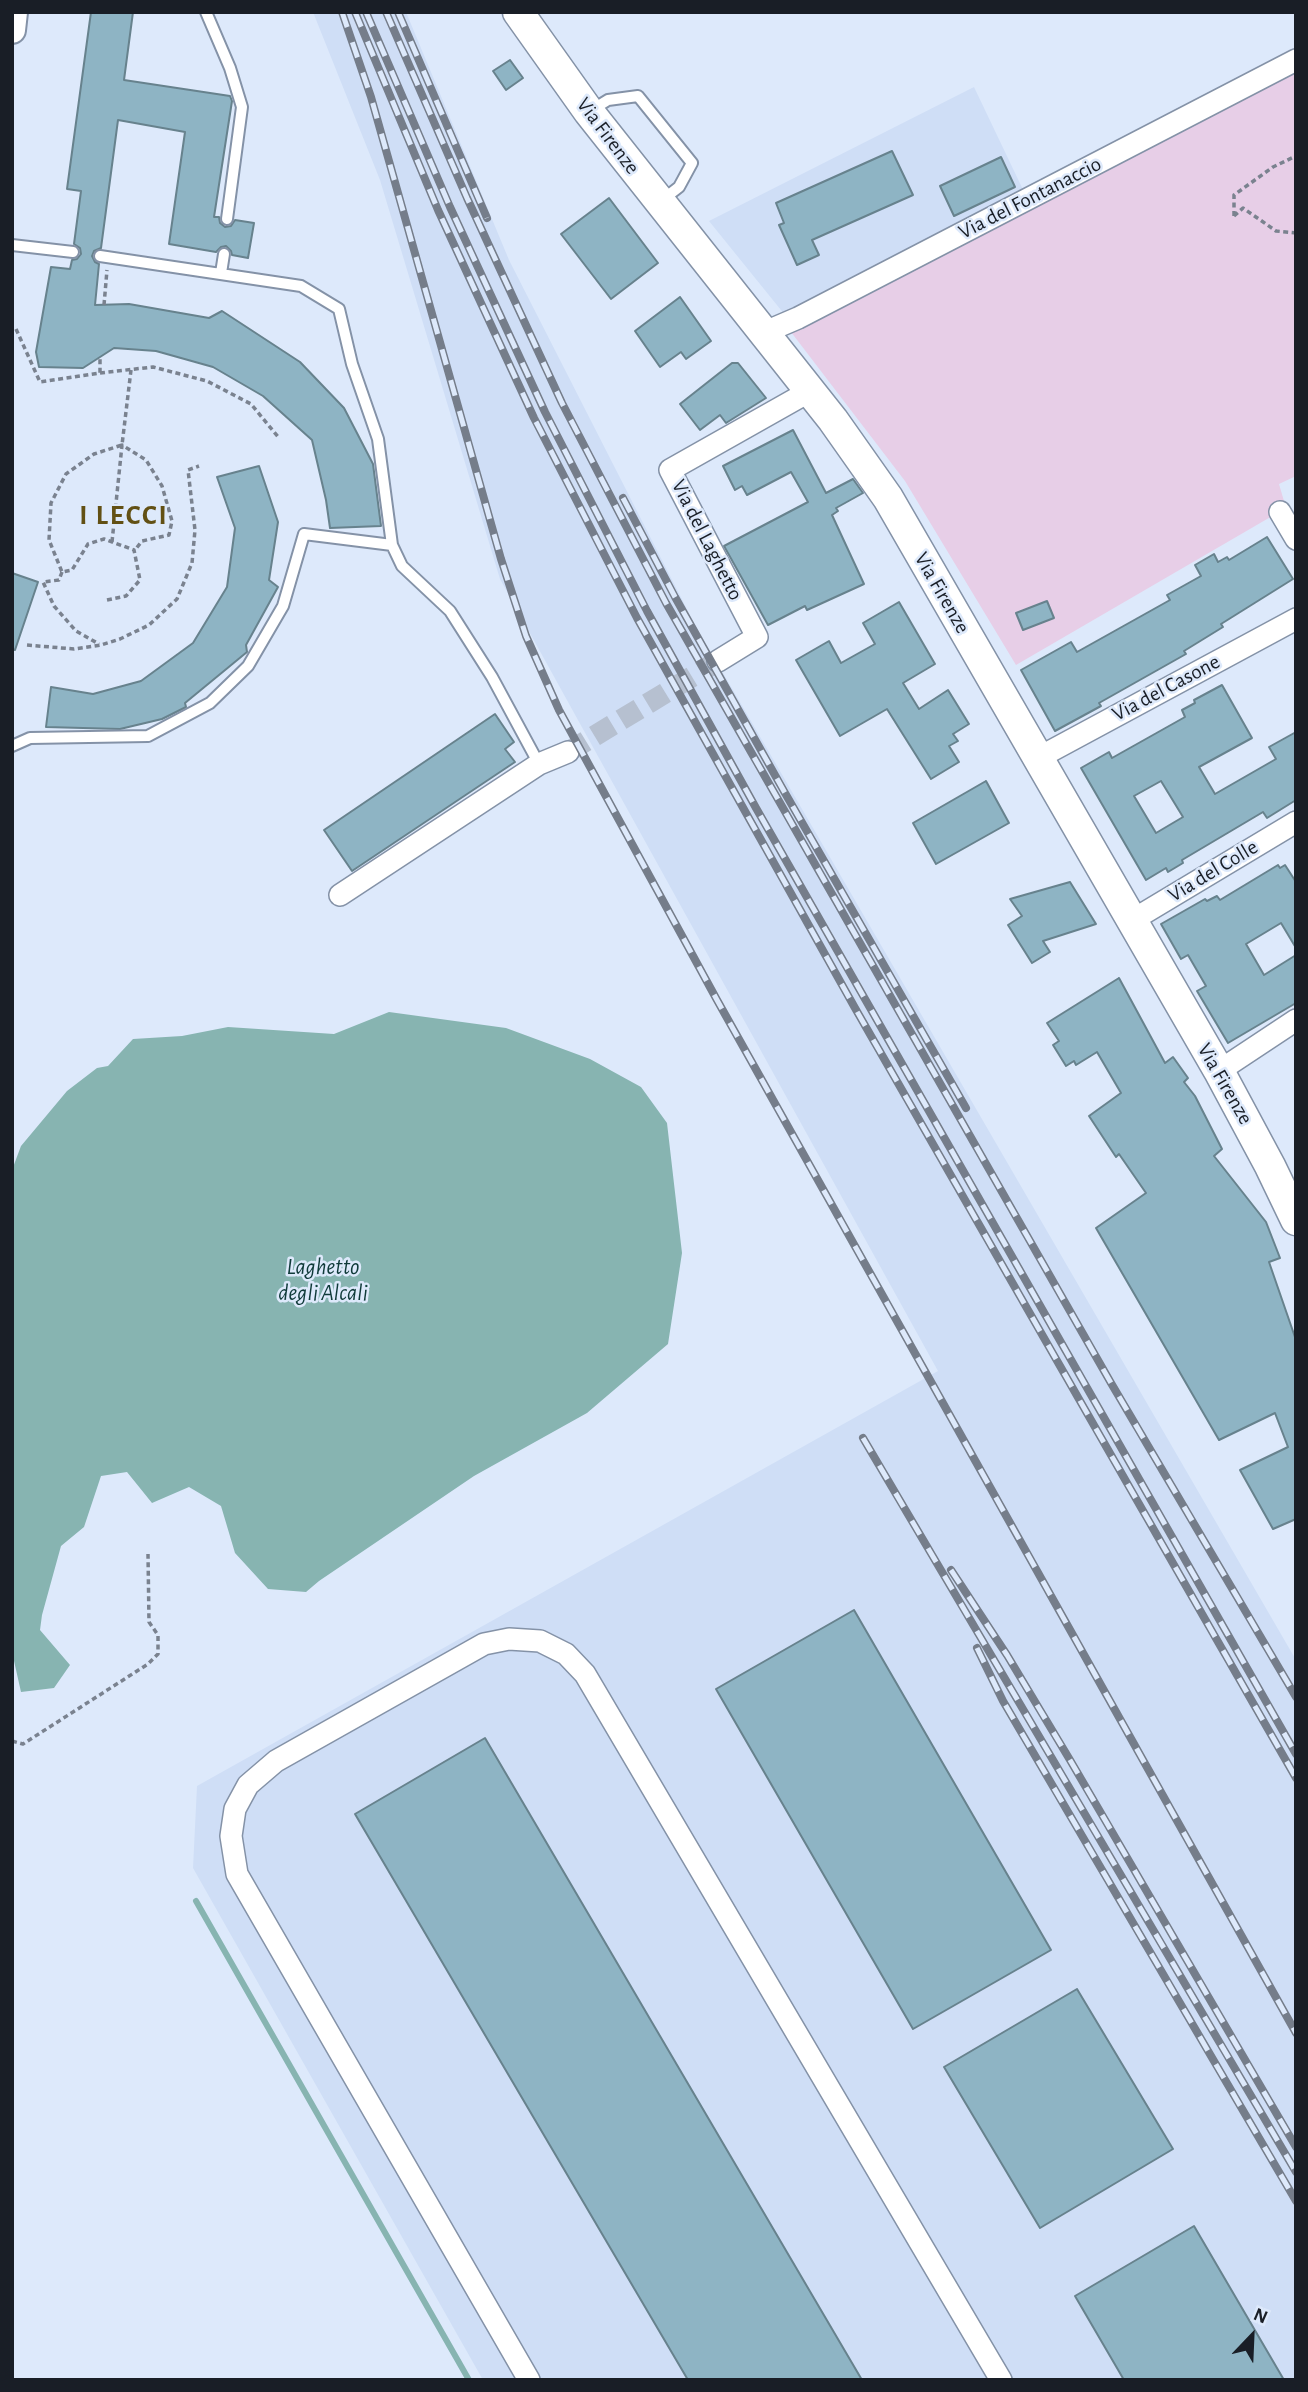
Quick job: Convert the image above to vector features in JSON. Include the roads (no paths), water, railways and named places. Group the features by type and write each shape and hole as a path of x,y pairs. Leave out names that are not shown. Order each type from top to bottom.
{"main road":[{"name":"Via Firenze","path":"518,12 589,112 810,391 888,498 1219,1071 1296,1220"}],"street":[{"path":"12,30 14,12"},
{"name":"Via del Fontanaccio","path":"763,333 798,318 1296,60"},
{"name":"Via del Laghetto","path":"718,661 757,637 670,470 810,391"},
{"path":"1280,512 1296,539"},
{"name":"Via del Casone","path":"1038,758 1296,620"},
{"path":"340,895 538,764 568,752"},
{"name":"Via del Colle","path":"1131,921 1296,822"},
{"path":"1219,1071 1296,1020"},
{"path":"529,2380 237,1874 231,1836 235,1809 248,1785 276,1761 484,1644 509,1639 540,1641 566,1654 585,1674 1001,2380"}],"lane":[{"path":"206,12 230,68 242,107 227,219"},
{"path":"589,112 608,100 638,96 692,163 678,187 659,202"},
{"path":"12,245 73,252"},
{"path":"221,273 224,254"},
{"path":"104,257 301,286 339,309 352,364 378,439 391,545 402,566 450,611 492,677 538,764"},
{"path":"12,746 30,738 148,736 210,703 248,666 283,606 304,534 391,545"}],"water":[{"name":"Laghetto degli Alcali","path":"389,1012 506,1028 590,1059 641,1087 667,1123 682,1253 668,1344 587,1413 474,1476 306,1592 268,1589 235,1553 221,1506 189,1487 152,1503 127,1472 101,1476 84,1527 61,1546 42,1615 40,1630 70,1665 54,1688 21,1692 12,1652 12,1170 21,1146 67,1091 97,1068 108,1066 133,1039 182,1036 228,1027 334,1034"}],"waterway":[{"path":"196,1901 469,2380"}],"tunnel":[{"path":"568,752 718,661"}],"railway":[{"path":"342,12 371,97 501,559 526,636 559,710 717,1000 1296,2033"},
{"path":"355,12 438,210 534,418 637,618 855,1008 1296,1778"},
{"path":"366,12 450,207 545,412 647,611 756,808 1296,1754"},
{"path":"386,12 467,198 562,403 666,603 1111,1383 1296,1697"},
{"path":"398,12 487,218"},
{"path":"623,498 785,793 966,1108"},
{"path":"863,1438 1296,2172"},
{"path":"951,1570 1007,1655 1070,1760 1296,2147"},
{"path":"977,1648 1003,1701 1296,2201"}],"district":[{"name":"I LECCI","path":"124,516"}]}
